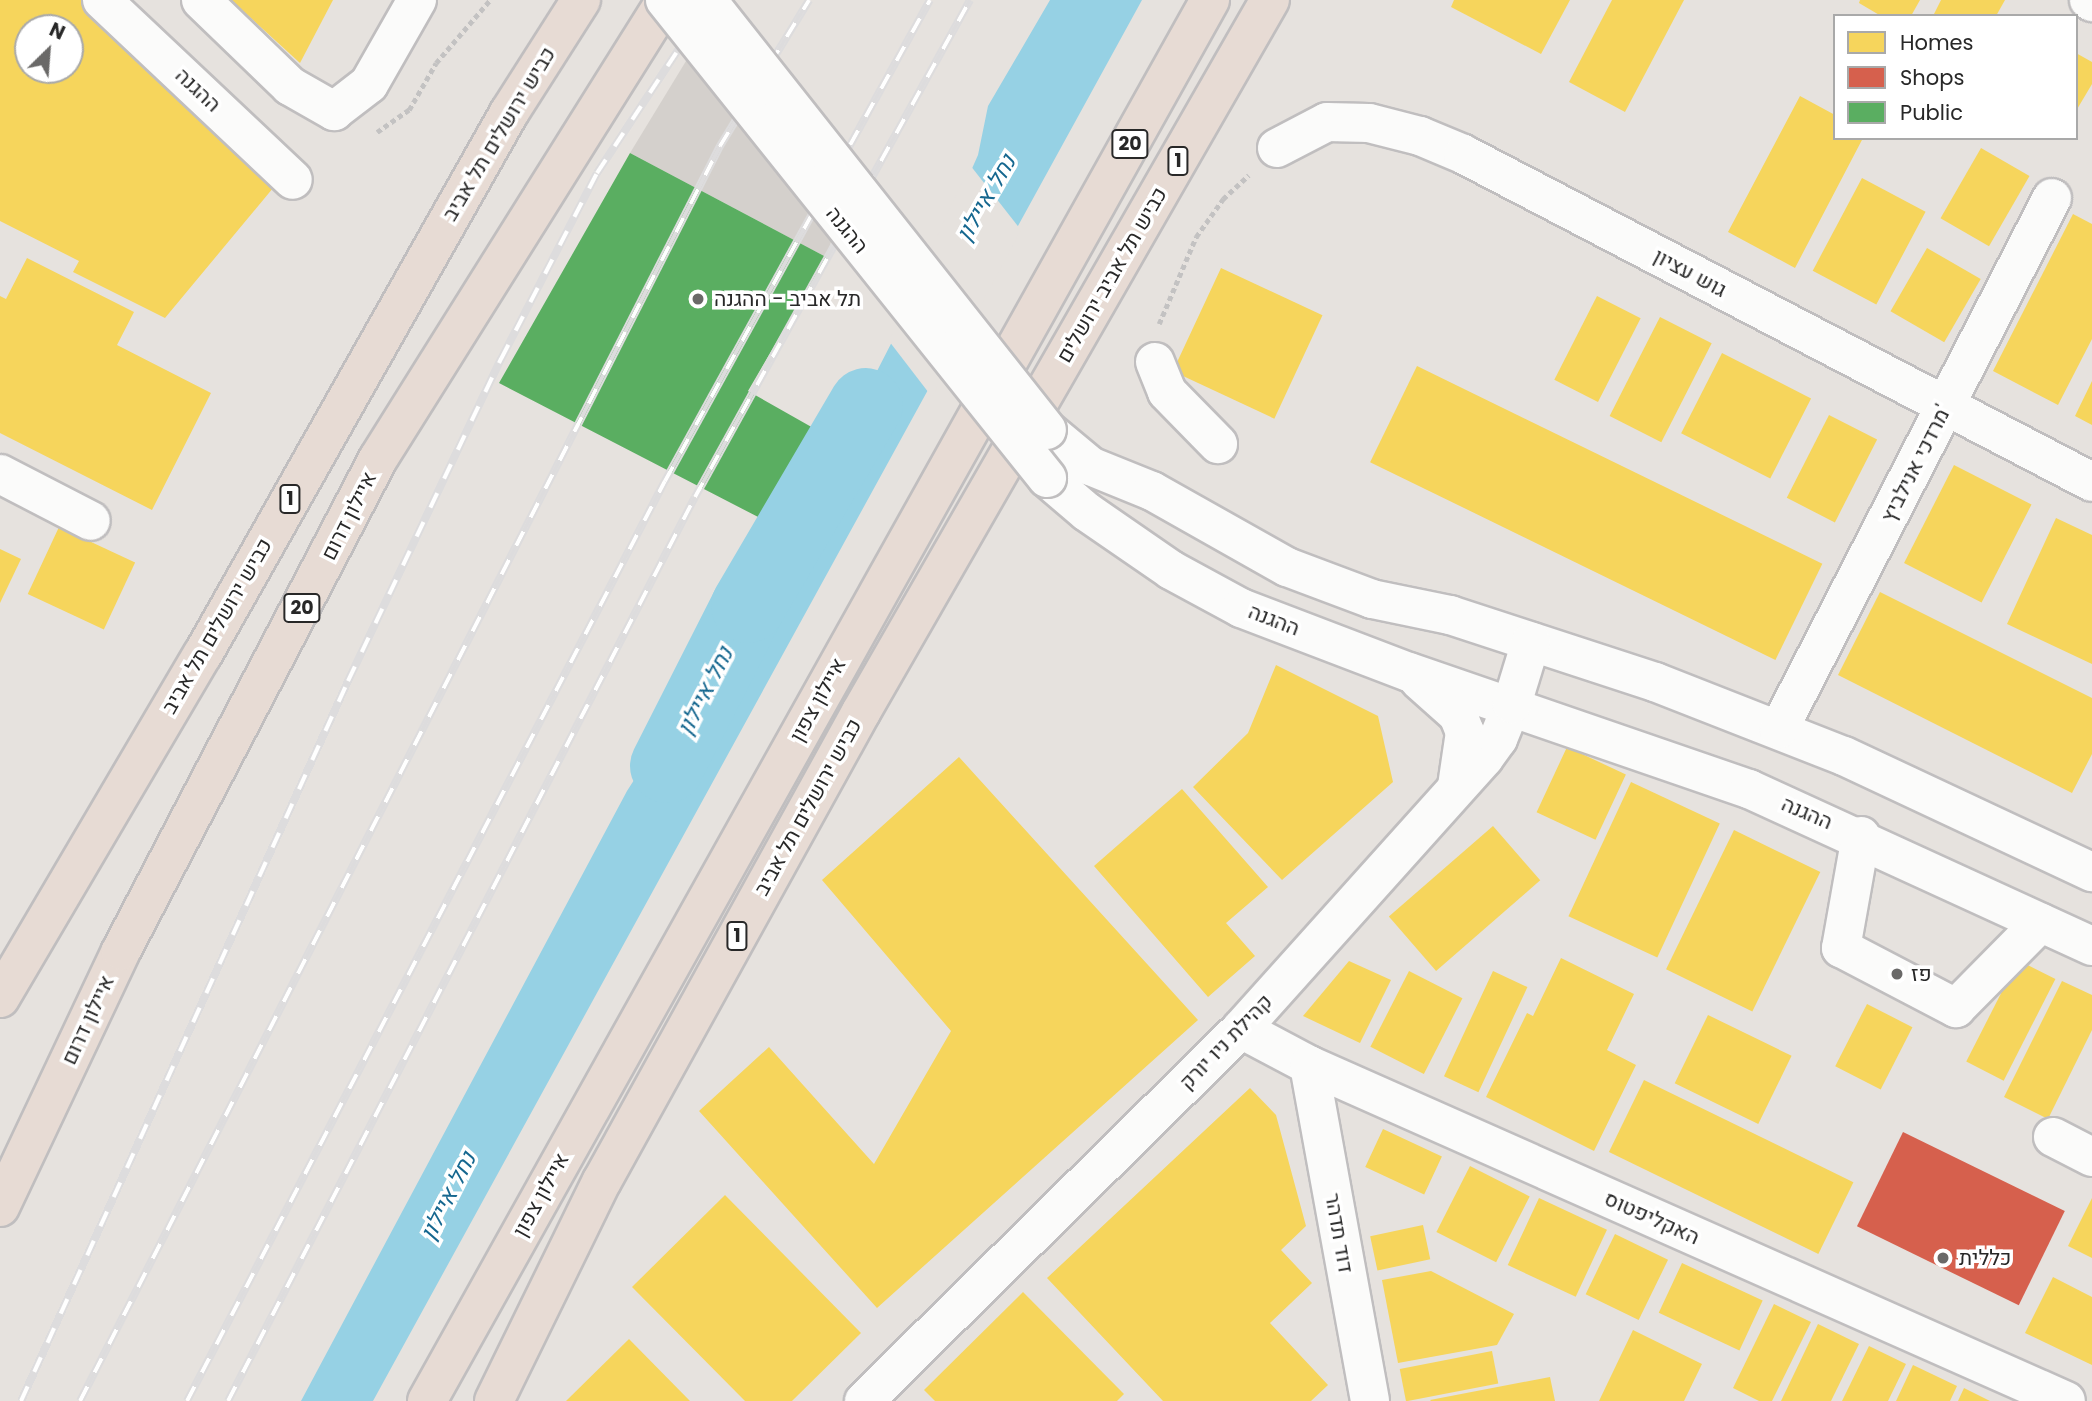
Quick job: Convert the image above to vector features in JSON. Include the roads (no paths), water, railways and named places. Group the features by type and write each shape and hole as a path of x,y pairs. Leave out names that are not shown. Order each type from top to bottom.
{"highway":[{"name":"כביש ירושלים תל אביב","path":"0,998 203,654 509,113 580,0"},
{"name":"איילון דרום","path":"0,1207 121,951 378,459 666,0"},
{"name":"איילון צפון","path":"427,1401 1210,0"},
{"name":"כביש תל אביב ירושלים","path":"995,478 1270,0"},
{"name":"כביש ירושלים תל אביב","path":"494,1401 602,1181 995,478"}],"street":[{"name":"ההגנה","path":"102,0 293,180"},
{"path":"201,0 290,86 334,111 369,84 417,0"},
{"name":"ההגנה","path":"666,0 1047,478 1087,512 1182,577 1241,608 1409,672 1512,704 1749,789 1861,836 2092,947"},
{"name":"ההגנה","path":"708,0 1047,430 1090,466 1152,491 1287,567 1372,599 1451,615 1656,682 1779,729 2092,872"},
{"name":"גוש עציון","path":"1278,148 1327,122 1368,123 1420,136 1463,154 2092,482"},
{"name":"מרדכי אנילביץ'","path":"1779,729 2052,198"},
{"path":"1156,362 1167,392 1218,444"},
{"path":"0,474 91,521"},
{"name":"קהילת ניו יורק","path":"864,1401 1241,1029 1457,786 1497,739 1512,704 1531,642"},
{"path":"1409,672 1441,696 1465,732 1457,786"},
{"path":"1861,836 1841,948 1956,1008 2040,923"},
{"name":"האקליפטוס","path":"1241,1029 1309,1065 2066,1401"},
{"name":"דוד תדהר","path":"1309,1065 1370,1401"},
{"path":"2053,1137 2092,1157"}],"water":[{"path":"1050,0 1142,0 373,1401 301,1401 627,791 704,671 720,677 915,297 978,155 988,106"}],"waterway":[{"name":"נחל איילון","path":"667,766 748,606 866,405"}],"railway":[{"path":"21,1401 348,681 501,359 597,173 711,0"},
{"path":"80,1401 720,146 809,0"},
{"path":"187,1401 665,481 930,0"},
{"path":"228,1401 695,497 970,0"}],"place":[{"name":"תל אביב - ההגנה","path":"698,299"},
{"name":"פז","path":"1897,974"},
{"name":"כללית","path":"1943,1258"}]}
